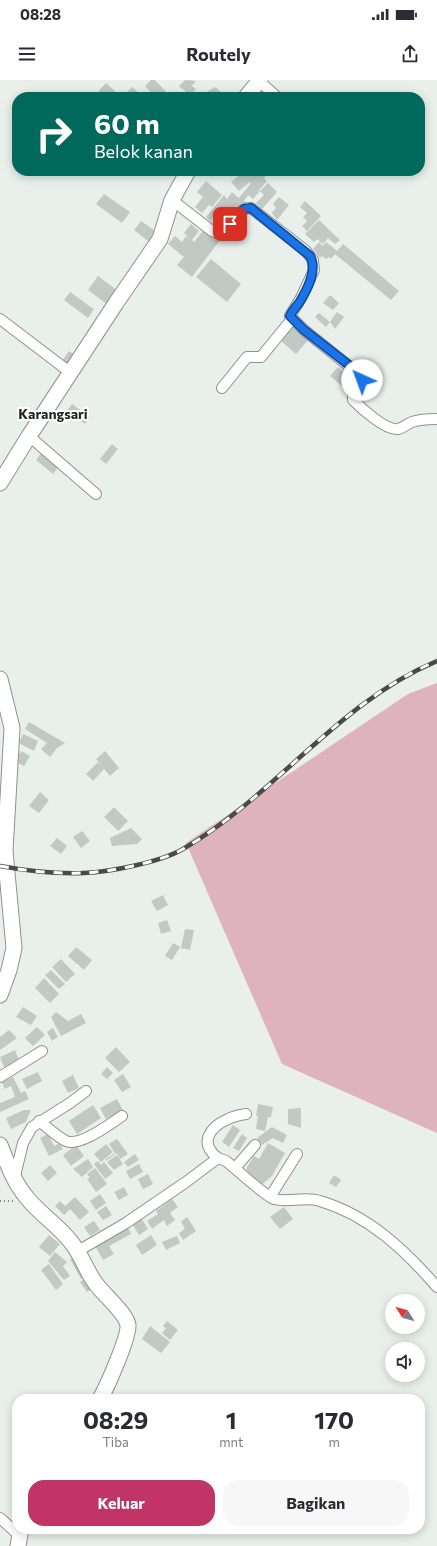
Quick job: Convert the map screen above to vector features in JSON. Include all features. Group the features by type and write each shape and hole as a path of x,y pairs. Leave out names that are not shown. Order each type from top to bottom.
{"street":[{"path":"250,92 259,80 272,92"},
{"path":"0,483 116,303 160,239 172,200 185,176"},
{"path":"172,200 218,233 225,231 244,209 251,208 306,251 313,260 314,270 299,303 291,313 292,319 360,375 362,380 352,398 355,402 380,423 390,428 397,429 417,420 427,418 437,419"},
{"path":"222,388 247,357 261,357 292,319"},
{"path":"0,320 71,373"},
{"path":"29,436 96,494"},
{"path":"0,679 12,728 2,850 14,948 9,970 0,995"},
{"path":"0,1077 42,1051"},
{"path":"14,1180 26,1136 32,1127 86,1091"},
{"path":"246,1114 229,1118 211,1131 207,1140 207,1146 211,1153 218,1158 223,1159 270,1197 280,1200 307,1198 320,1201 357,1217 378,1230 393,1242 409,1256 437,1287"},
{"path":"39,1121 67,1141 74,1142 85,1139 122,1116"},
{"path":"0,1145 14,1180 28,1200 71,1241 96,1284 123,1316 128,1327 108,1384 103,1394"},
{"path":"235,1168 255,1145"},
{"path":"270,1197 297,1154"},
{"path":"78,1252 126,1223 218,1158"},
{"path":"0,1518 12,1530"}],"shaded area":[{"path":"437,683 437,1133 282,1064 186,843 408,694"}],"building":[{"path":"151,80 155,80 166,92 150,92 145,86"},
{"path":"185,80 196,81 192,86 196,89 193,92 186,92 179,86"},
{"path":"106,83 115,91 114,92 98,92"},
{"path":"132,87 138,92 127,92"},
{"path":"215,87 221,92 207,92"},
{"path":"238,176 265,176 264,178 267,181 253,199 248,195 244,201 248,204 242,211 236,206 225,214 222,219 216,214 210,221 206,217 224,195 227,199 232,192 239,198 251,183 250,182 239,191 231,182"},
{"path":"206,181 222,195 212,207 209,205 202,213 195,207 203,197 197,192"},
{"path":"268,183 277,192 262,209 256,203 264,195 260,191"},
{"path":"104,194 130,212 122,223 96,204"},
{"path":"279,197 289,205 277,220 272,213 276,208 273,204"},
{"path":"305,201 321,216 307,231 302,226 307,221 303,217 307,213 300,207"},
{"path":"319,220 340,240 335,244 328,238 323,244 317,239 314,242 305,234"},
{"path":"141,221 160,234 152,244 134,230"},
{"path":"191,224 199,231 192,240 194,242 206,227 221,239 192,277 177,265 184,257 168,244 175,236 182,242 186,236 191,239 184,233"},
{"path":"319,242 323,246 326,242 337,251 343,244 399,291 391,300 335,254 331,259 329,257 326,259 322,256 320,258 313,249"},
{"path":"211,259 241,284 227,302 196,277"},
{"path":"98,276 118,291 108,305 88,290"},
{"path":"70,292 94,309 88,318 64,300"},
{"path":"330,295 339,303 333,310 323,303"},
{"path":"337,312 344,317 335,329 330,322"},
{"path":"319,313 330,322 326,327 315,317"},
{"path":"294,325 309,339 296,354 280,340"},
{"path":"69,351 78,357 70,367 62,361"},
{"path":"338,367 342,371 346,367 354,374 343,387 330,376"},
{"path":"72,404 90,417 85,424 67,411"},
{"path":"112,444 118,449 106,464 100,459"},
{"path":"42,452 59,466 53,474 36,460"},
{"path":"29,722 65,743 57,748 50,757 41,749 47,743 25,729"},
{"path":"23,734 38,741 34,751 19,743"},
{"path":"21,751 30,756 24,766 15,761"},
{"path":"105,751 119,768 110,776 96,759"},
{"path":"98,762 104,769 93,781 86,774"},
{"path":"40,792 49,800 39,813 29,806"},
{"path":"114,807 128,821 118,831 104,817"},
{"path":"131,828 142,839 137,844 112,846 110,838"},
{"path":"82,831 90,841 81,848 73,837"},
{"path":"57,838 67,846 61,854 50,846"},
{"path":"163,895 168,905 157,911 151,901"},
{"path":"167,920 171,931 161,934 158,923"},
{"path":"185,929 194,930 190,950 181,948"},
{"path":"173,943 180,947 172,960 165,956"},
{"path":"76,947 92,960 84,970 68,956"},
{"path":"61,959 75,974 66,982 52,967"},
{"path":"51,970 65,984 59,989 45,975"},
{"path":"44,978 59,994 50,1003 35,988"},
{"path":"23,1007 37,1016 31,1025 16,1017"},
{"path":"56,1012 68,1021 81,1014 86,1023 61,1036 51,1017"},
{"path":"37,1027 45,1035 33,1046 25,1038"},
{"path":"53,1028 58,1037 52,1041 47,1032"},
{"path":"9,1030 17,1038 0,1050 0,1037"},
{"path":"116,1047 130,1062 119,1072 105,1058"},
{"path":"15,1050 19,1060 4,1067 0,1057"},
{"path":"107,1067 113,1073 107,1079 101,1074"},
{"path":"38,1072 42,1081 27,1089 22,1079"},
{"path":"123,1074 131,1087 122,1092 114,1080"},
{"path":"73,1075 79,1088 68,1093 62,1081"},
{"path":"13,1077 21,1093 25,1091 29,1099 0,1112 0,1103 15,1097 11,1086 5,1089 2,1082"},
{"path":"117,1099 123,1110 106,1119 100,1108"},
{"path":"258,1104 273,1107 271,1117 268,1117 265,1131 256,1129"},
{"path":"93,1105 101,1118 77,1134 69,1121"},
{"path":"301,1108 301,1128 288,1124 288,1109"},
{"path":"24,1110 31,1110 26,1122 11,1129 6,1118"},
{"path":"233,1125 240,1130 229,1147 222,1142"},
{"path":"272,1127 287,1135 283,1143 273,1138 262,1145 257,1138"},
{"path":"48,1134 54,1146 60,1143 63,1149 49,1156 40,1138"},
{"path":"242,1134 247,1138 239,1151 233,1148"},
{"path":"117,1139 128,1154 120,1159 117,1153 106,1161 105,1160 115,1153 109,1144"},
{"path":"268,1143 285,1153 272,1176 260,1186 246,1169 254,1156 259,1159"},
{"path":"106,1144 113,1152 101,1162 94,1154"},
{"path":"76,1145 84,1156 71,1166 63,1155"},
{"path":"135,1154 139,1160 128,1167 124,1162"},
{"path":"117,1155 123,1164 114,1170 107,1162"},
{"path":"88,1159 93,1167 82,1177 73,1169"},
{"path":"98,1161 101,1165 104,1162 113,1173 105,1179 94,1164"},
{"path":"139,1164 143,1172 130,1179 126,1171"},
{"path":"50,1165 57,1173 48,1181 41,1173"},
{"path":"95,1168 107,1184 96,1192 87,1179 90,1178 87,1174"},
{"path":"148,1174 153,1184 143,1189 138,1179"},
{"path":"334,1175 341,1180 336,1187 329,1183"},
{"path":"124,1187 128,1195 119,1200 114,1192"},
{"path":"100,1194 106,1203 96,1210 90,1201"},
{"path":"75,1197 89,1212 80,1220 70,1209 64,1215 55,1206 60,1201 65,1206"},
{"path":"172,1199 178,1207 170,1213 175,1220 167,1226 164,1220 152,1229 147,1221 158,1214 156,1211"},
{"path":"106,1206 112,1215 103,1220 97,1212"},
{"path":"284,1207 293,1219 280,1229 270,1217"},
{"path":"140,1216 148,1229 139,1235 131,1222"},
{"path":"187,1217 196,1231 183,1240 179,1233 185,1229 181,1222"},
{"path":"94,1221 100,1230 90,1236 84,1227"},
{"path":"127,1226 131,1234 109,1246 114,1254 103,1260 94,1244"},
{"path":"49,1235 60,1244 50,1256 39,1247"},
{"path":"151,1235 157,1245 142,1255 136,1245"},
{"path":"177,1236 180,1243 166,1250 162,1242"},
{"path":"55,1252 67,1262 63,1266 70,1276 64,1280 48,1261"},
{"path":"77,1255 88,1275 81,1279 70,1259"},
{"path":"49,1264 63,1284 56,1290 41,1270"},
{"path":"89,1277 95,1286 87,1292 80,1282"},
{"path":"167,1321 178,1330 170,1340 162,1333 166,1328 163,1326"},
{"path":"150,1326 170,1342 161,1353 142,1339"}],"railway":[{"path":"0,866 42,872 84,873 135,866 173,854 216,827 248,803 337,725 368,700 401,679 437,661"}],"district":[{"name":"Karangsari","path":"53,413"}],"route":[{"path":"230,224 244,209 251,208 306,251 313,260 314,270 297,306 290,316 304,330 359,373 362,380"}]}
